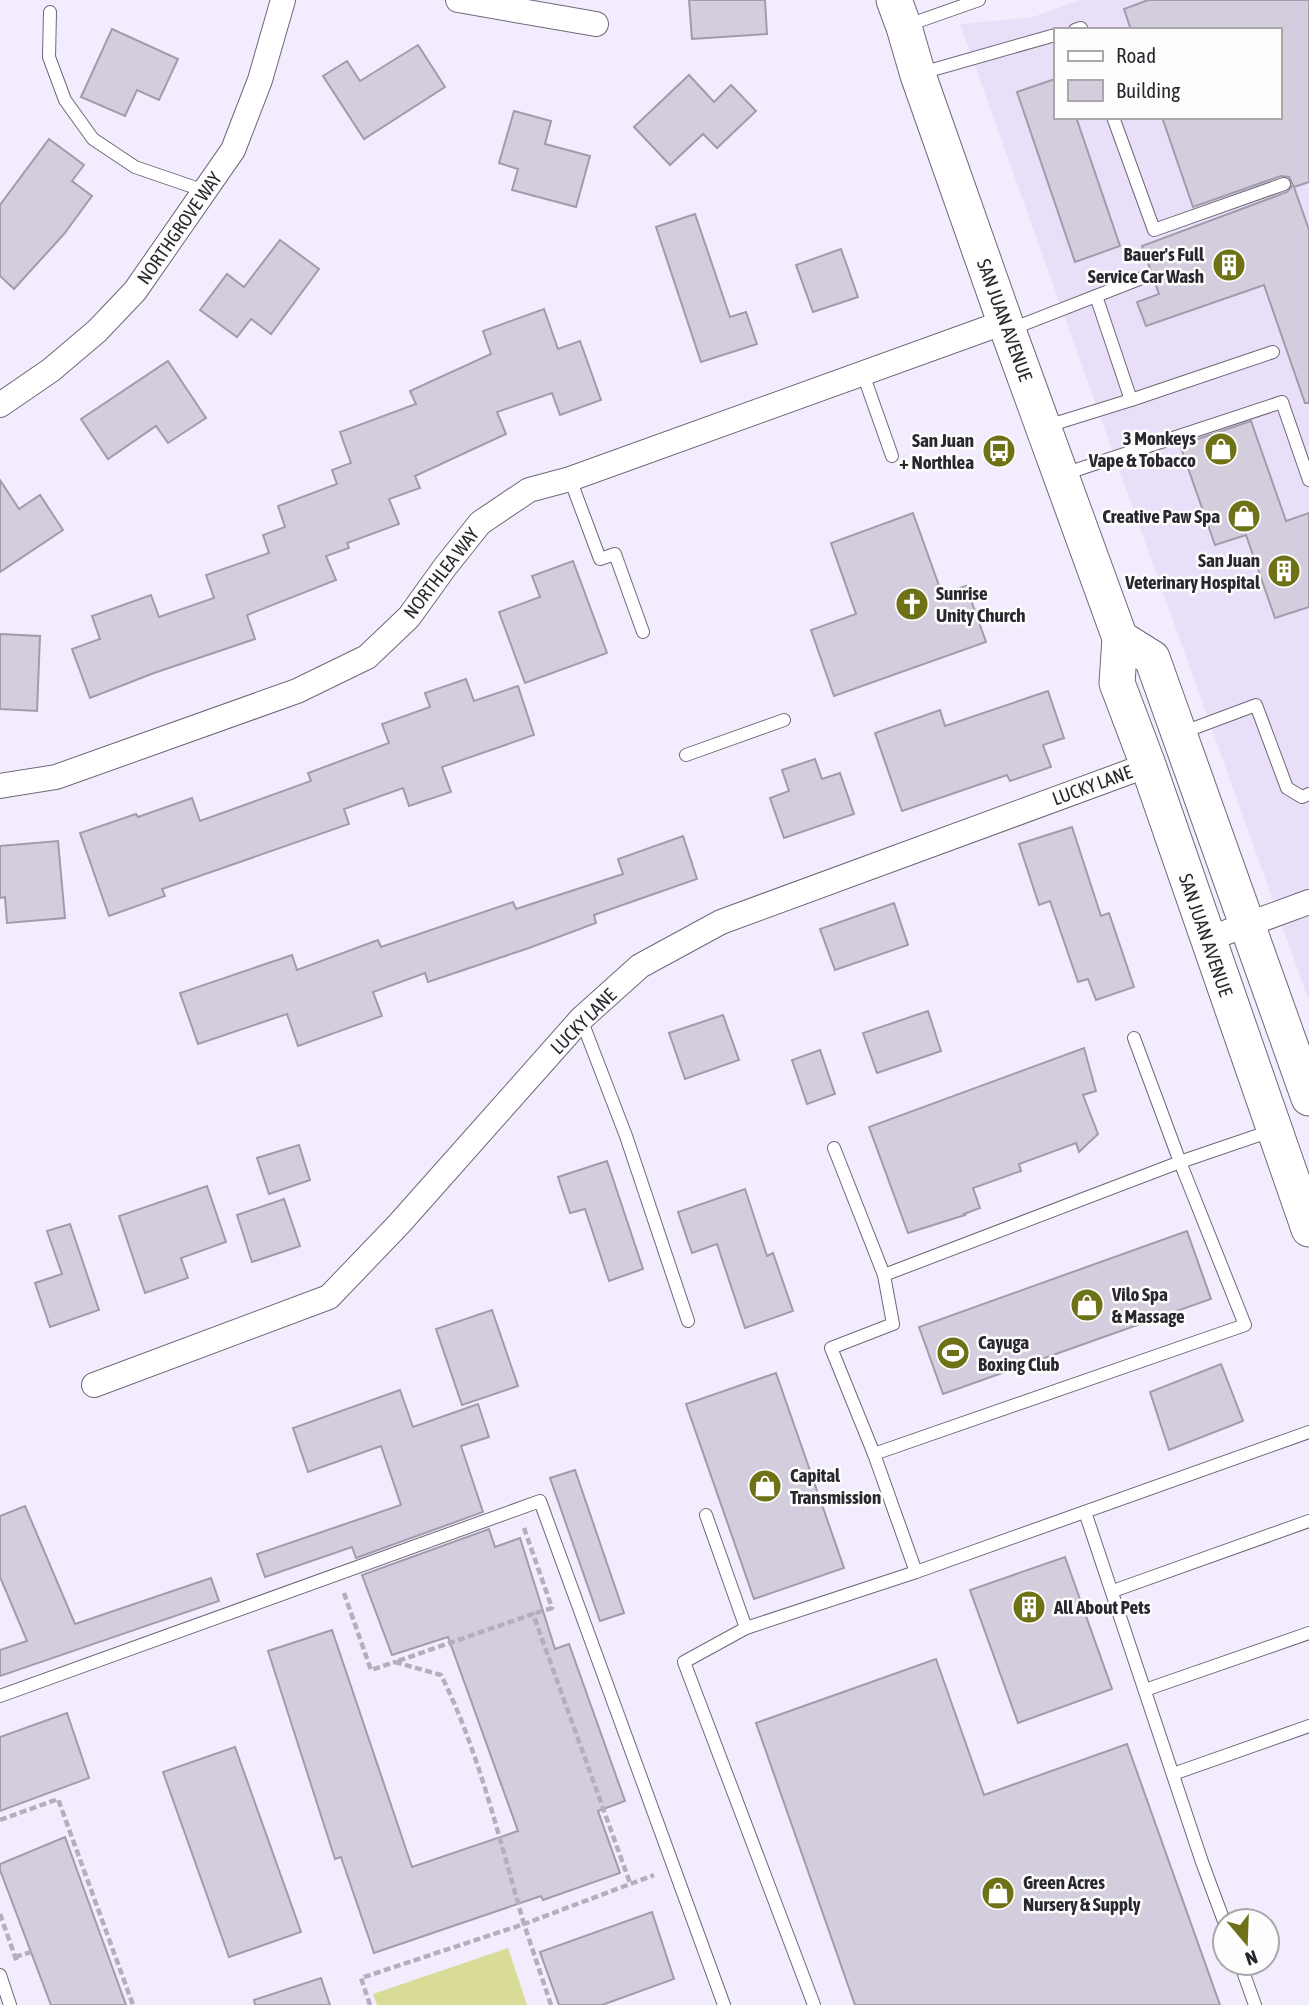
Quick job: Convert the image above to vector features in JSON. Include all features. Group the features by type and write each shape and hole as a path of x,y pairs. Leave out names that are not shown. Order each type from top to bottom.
{"main road":[{"name":"SAN JUAN AVENUE","path":"899,13 918,75 1120,638 1117,683 1309,1229"},
{"path":"1120,638 1152,658 1309,1098"}],"street":[{"name":"NORTHGROVE WAY","path":"0,405 51,370 97,331 135,291 205,191 233,150 260,80 283,0"},
{"path":"458,0 596,24"},
{"name":"NORTHLEA WAY","path":"0,786 56,777 297,691 367,657 410,617 480,523 529,491 1007,326"},
{"name":"LUCKY LANE","path":"94,1385 329,1297 399,1224 581,1019 640,966 721,922 1147,765"},
{"path":"1208,939 1309,902"}],"lane":[{"path":"899,13 979,0"},
{"path":"50,12 49,57 65,100 93,139 135,167 205,191"},
{"path":"918,75 1054,36"},
{"path":"1114,119 1154,230 1284,184"},
{"path":"1007,326 1142,278"},
{"path":"1096,296 1131,400"},
{"path":"1043,428 1273,352"},
{"path":"863,374 892,456"},
{"path":"1060,475 1282,402 1309,480"},
{"path":"570,479 600,559 615,554 643,632"},
{"path":"1180,734 1256,705 1287,788 1302,796 1309,794"},
{"path":"687,755 784,720"},
{"path":"581,1019 626,1136 688,1321"},
{"path":"874,1454 1245,1325 1134,1038"},
{"path":"884,1275 1180,1162 1275,1130"},
{"path":"834,1148 884,1275 893,1324 831,1348 874,1454 916,1572"},
{"path":"814,2005 684,1662 747,1628 916,1572 1309,1432"},
{"path":"0,1696 540,1500 724,2005"},
{"path":"1085,1512 1219,1907"},
{"path":"706,1515 747,1628"},
{"path":"1113,1591 1309,1521"},
{"path":"1145,1690 1309,1633"},
{"path":"1172,1774 1309,1726"},
{"path":"0,1975 10,2005"},
{"path":"1245,1977 1255,2005"}],"path":[{"path":"343,1589 371,1670 552,1608 522,1525"},
{"path":"533,1614 629,1883"},
{"path":"396,1662 441,1675 454,1700 484,1789 523,1924 551,2005"},
{"path":"0,1820 58,1799 101,1927 133,2005"},
{"path":"370,2005 361,1978 523,1924 654,1874 658,1887"},
{"path":"15,1957 31,1951"}],"shaded area":[{"path":"1080,0 1309,0 1309,1001 960,24 1033,17"}],"green space":[{"path":"508,1948 527,2005 377,2005 373,1994"}],"building":[{"path":"689,0 765,0 767,34 692,39"},
{"path":"1148,0 1309,0 1309,182 1294,187 1309,230 1309,403 1305,403 1264,285 1146,326 1137,302 1159,294 1142,246 1287,192 1293,185 1289,177 1281,176 1193,207 1163,119 1281,119 1281,28 1130,28 1124,9"},
{"path":"112,29 178,59 159,100 137,90 125,116 81,97"},
{"path":"418,45 445,87 364,139 323,76 347,61 360,81"},
{"path":"689,75 714,102 731,85 756,111 717,148 703,134 670,165 634,127"},
{"path":"1054,79 1054,119 1077,119 1120,246 1075,262 1017,92"},
{"path":"514,111 551,121 545,144 590,156 576,207 512,190 518,169 499,163"},
{"path":"49,139 84,165 72,181 92,196 64,234 14,289 0,276 0,205"},
{"path":"695,214 730,317 746,312 757,344 701,362 656,227"},
{"path":"280,240 319,269 271,334 251,319 237,337 200,310 227,274 244,287"},
{"path":"841,249 858,297 813,312 796,265"},
{"path":"544,309 558,349 580,341 601,400 560,415 552,393 497,412 506,434 415,476 420,488 389,499 399,524 347,543 349,548 326,556 336,580 247,615 255,639 90,698 72,649 100,639 92,616 151,595 159,617 214,598 206,575 269,553 263,535 285,527 278,506 337,484 332,470 351,463 340,432 416,404 410,391 491,354 483,331"},
{"path":"168,361 206,418 168,443 156,426 108,459 81,419"},
{"path":"1251,421 1286,521 1309,513 1309,607 1275,618 1246,535 1215,545 1180,445"},
{"path":"0,480 19,509 40,495 63,530 0,572"},
{"name":"Sunrise Unity Church","path":"913,513 942,594 966,586 986,642 834,696 811,630 856,614 831,543"},
{"path":"573,561 607,653 525,683 499,612 540,597 532,576"},
{"path":"0,634 40,636 37,711 0,709"},
{"path":"466,679 474,701 518,686 534,735 442,767 451,792 409,806 403,788 344,809 349,824 162,889 165,896 109,916 80,833 192,798 200,821 311,781 308,773 389,743 382,724 430,707 425,693"},
{"path":"1048,691 1064,738 1043,745 1051,767 1010,781 1007,775 902,811 875,733 940,710 945,726"},
{"path":"815,759 822,779 840,773 854,814 784,838 770,798 789,791 782,770"},
{"path":"1072,827 1101,916 1109,913 1134,987 1096,1000 1088,979 1078,982 1050,901 1039,905 1019,844"},
{"path":"683,836 697,879 594,915 596,923 529,948 428,982 425,973 373,992 382,1016 298,1046 287,1014 198,1044 180,993 292,955 297,970 378,940 381,947 513,902 516,909 623,874 618,859"},
{"path":"58,841 65,918 7,923 5,897 0,898 0,846"},
{"path":"894,903 908,945 835,970 820,929"},
{"path":"928,1011 941,1051 877,1073 863,1033"},
{"path":"723,1015 739,1060 685,1079 669,1033"},
{"path":"1084,1048 1096,1091 1083,1095 1098,1134 1079,1152 1076,1143 1019,1164 1021,1171 973,1188 980,1208 908,1233 869,1127"},
{"path":"820,1050 835,1094 807,1104 792,1060"},
{"path":"299,1145 310,1180 269,1194 257,1158"},
{"path":"607,1161 643,1269 609,1281 585,1209 570,1213 558,1177"},
{"path":"207,1186 226,1242 181,1258 188,1278 145,1293 119,1216"},
{"path":"745,1189 767,1256 773,1253 793,1311 745,1328 717,1244 692,1253 678,1212"},
{"path":"284,1199 300,1246 252,1262 237,1215"},
{"path":"70,1224 99,1310 50,1327 35,1283 62,1274 47,1231"},
{"path":"1187,1231 1211,1299 943,1394 919,1327"},
{"path":"492,1310 518,1386 462,1405 436,1329"},
{"path":"1221,1364 1243,1421 1169,1450 1150,1392"},
{"name":"Capital Transmission","path":"776,1373 844,1568 754,1599 686,1404"},
{"path":"400,1390 413,1427 478,1404 489,1437 461,1446 483,1512 356,1558 352,1547 265,1577 257,1554 401,1505 381,1446 308,1472 293,1428"},
{"path":"575,1470 624,1613 600,1621 550,1478"},
{"path":"25,1506 75,1624 211,1578 219,1601 0,1676 0,1650 27,1641 0,1577 0,1516"},
{"path":"489,1529 495,1547 520,1538 555,1649 569,1644 625,1801 598,1811 620,1873 543,1900 541,1896 374,1953 341,1857 335,1859 268,1651 332,1630 412,1867 518,1831 448,1637 392,1655 362,1575"},
{"path":"1065,1557 1112,1689 1018,1723 970,1590"},
{"name":"Green Acres Nursery & Supply","path":"936,1659 984,1795 1127,1744 1220,2005 855,2005 756,1723"},
{"path":"67,1713 89,1778 0,1811 0,1737"},
{"path":"235,1747 301,1932 229,1957 163,1772"},
{"path":"65,1837 126,2005 51,2005 0,1870 0,1864"},
{"path":"652,1912 674,1979 602,2005 559,2005 540,1952"},
{"path":"321,1978 330,2005 255,2005 254,2000"}],"place":[{"name":"Bauer's Full Service Car Wash","path":"1229,265"},
{"name":"3 Monkeys Vape & Tobacco","path":"1221,449"},
{"name":"San Juan + Northlea","path":"999,451"},
{"name":"Creative Paw Spa","path":"1244,516"},
{"name":"San Juan Veterinary Hospital","path":"1284,571"},
{"name":"Sunrise Unity Church","path":"912,604"},
{"name":"Vilo Spa & Massage","path":"1087,1305"},
{"name":"Cayuga Boxing Club","path":"953,1353"},
{"name":"Capital Transmission","path":"765,1486"},
{"name":"All About Pets","path":"1029,1607"},
{"name":"Green Acres Nursery & Supply","path":"998,1893"}]}
